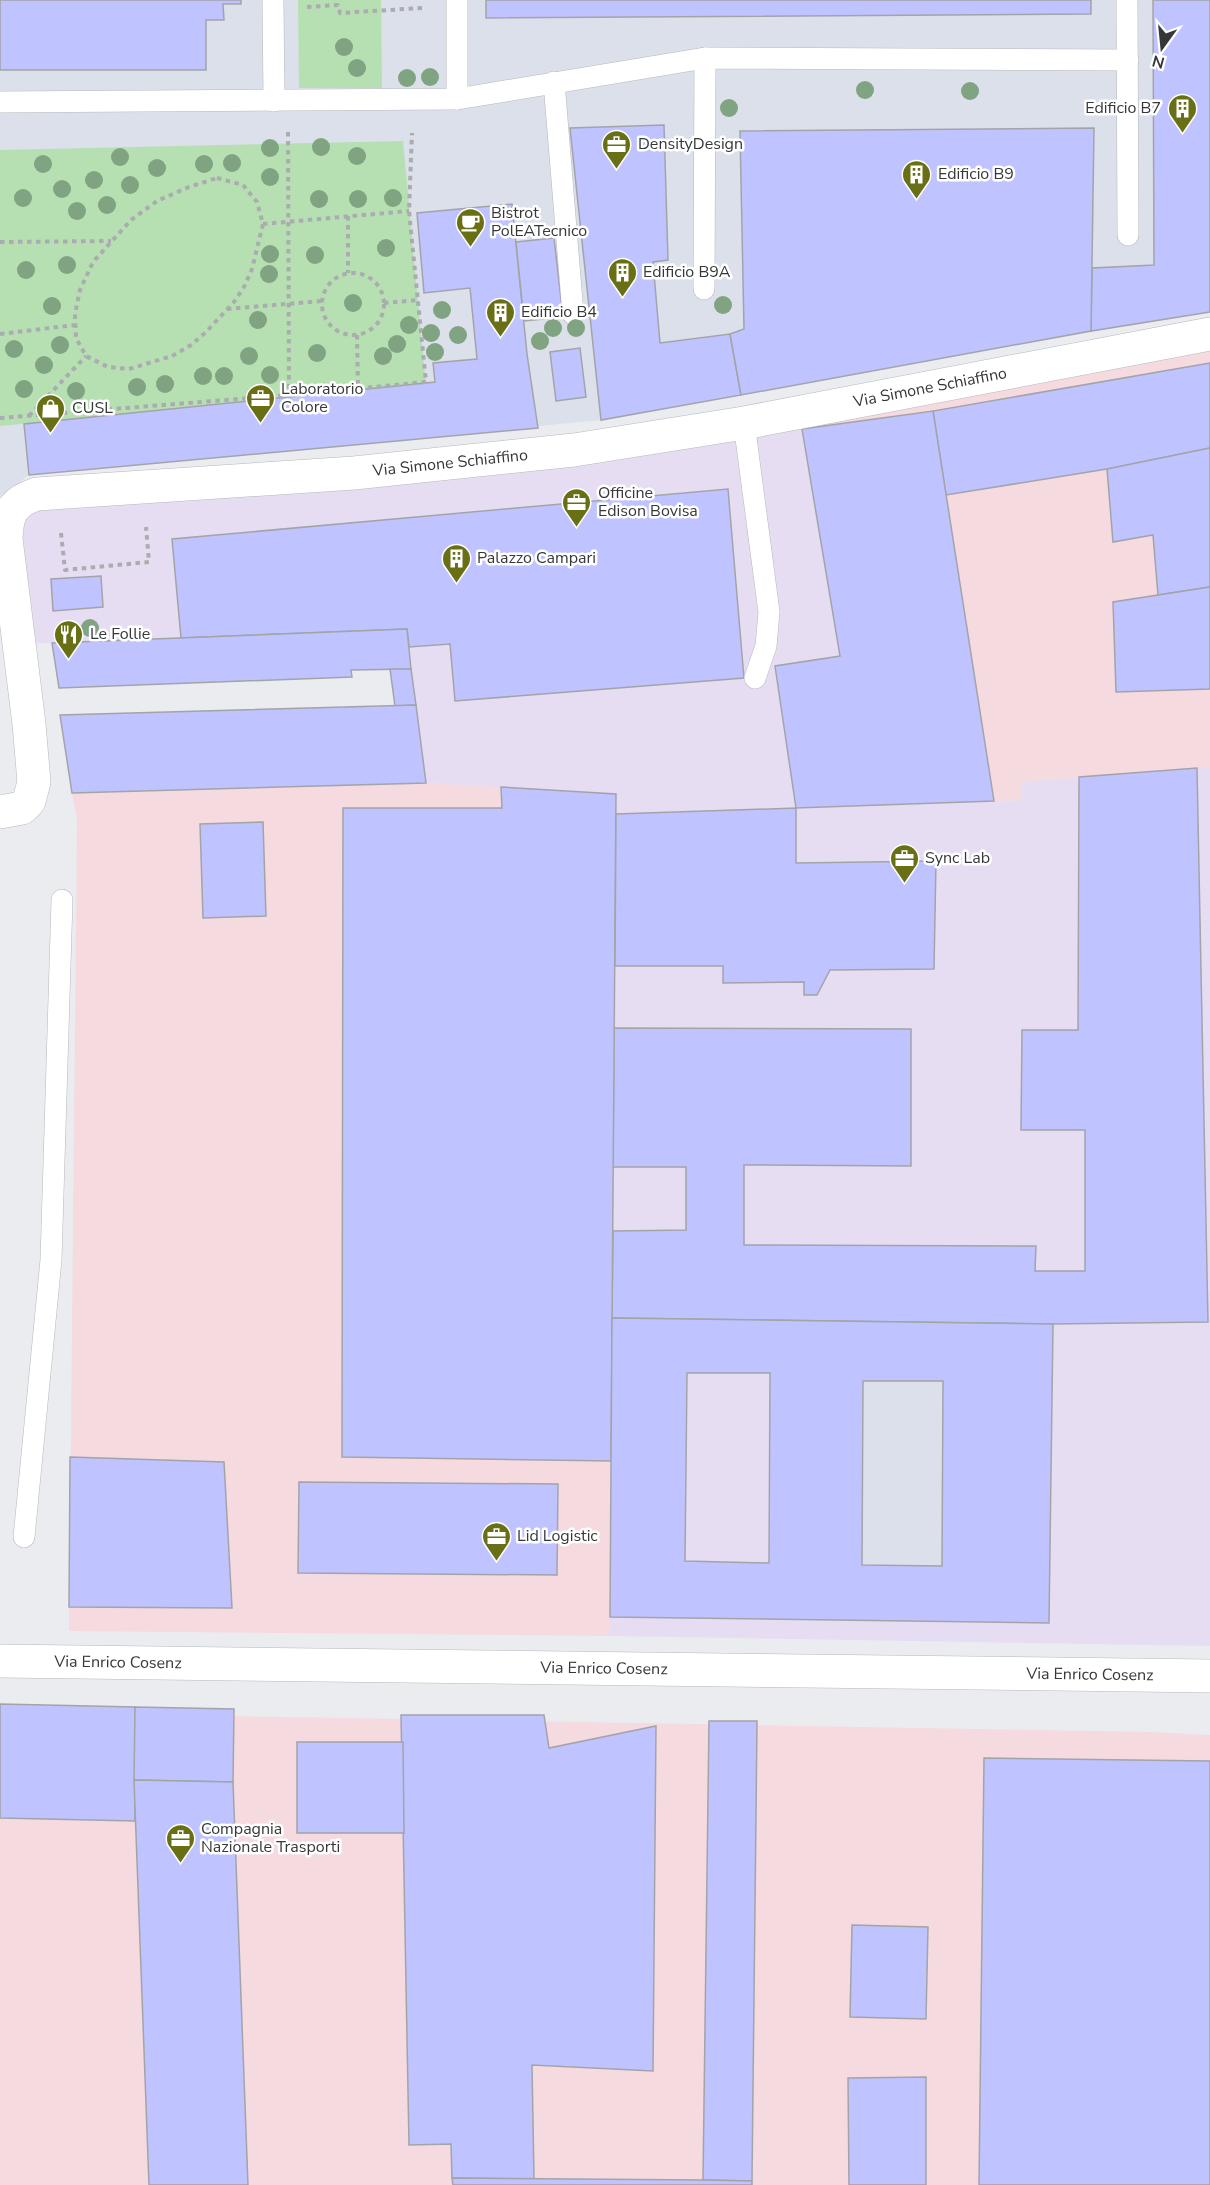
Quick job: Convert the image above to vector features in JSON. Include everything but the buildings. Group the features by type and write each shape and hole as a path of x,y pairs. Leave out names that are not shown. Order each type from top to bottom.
{"street":[{"name":"Via Simone Schiaffino","path":"0,812 22,808 29,801 33,791 34,769 3,532 15,505 21,500 37,494 378,471 574,450 744,423 1210,334"},
{"name":"Via Enrico Cosenz","path":"0,1661 1210,1676"}],"lane":[{"path":"1128,0 1128,234"},
{"path":"457,3 457,99"},
{"path":"273,4 274,101"},
{"path":"0,102 457,99 705,58 1128,60"},
{"path":"704,289 705,58"},
{"path":"554,82 573,314"},
{"path":"744,423 769,612 766,645 754,678"},
{"path":"24,1537 51,1260 62,900"}],"path":[{"path":"273,4 338,5 340,13 457,3"},
{"path":"288,126 289,395"},
{"path":"0,418 289,395 426,381 409,211 412,127"},
{"path":"217,178 243,185 257,202 263,224 252,269 244,287 234,302 191,345 172,356 129,369 108,367 87,356 76,338 75,314 80,290 93,262 131,220 157,201 189,186 217,178"},
{"path":"263,224 409,211"},
{"path":"348,216 348,273"},
{"path":"0,242 112,241"},
{"path":"348,273 359,274 376,284 382,293 384,303 377,323 367,332 357,335 346,335 335,330 324,316 322,301 327,286 338,276 348,273"},
{"path":"384,303 418,300"},
{"path":"226,309 322,301"},
{"path":"0,334 75,325"},
{"path":"357,335 358,388"},
{"path":"29,416 87,356"},
{"path":"61,533 65,570 149,562 146,526"}],"shaded area":[{"path":"0,0 1210,0 1210,312 1091,331 601,420 29,475 0,496"},
{"path":"1210,338 1210,767 1022,782 1022,800 796,808 775,666 840,656 800,416"},
{"path":"800,416 840,656 796,808 1022,800 1021,782 1210,767 1210,1646 610,1636 616,795 426,783 406,629 19,644 21,500"},
{"path":"426,783 616,794 610,1636 69,1631 77,820 72,793"},
{"path":"771,1320 1053,1324 1049,1623 769,1563"},
{"path":"0,1712 1150,1732 1210,1735 1210,2185 0,2185"}],"green space":[{"path":"298,0 381,0 382,88 299,88"},
{"path":"403,141 426,385 0,426 0,150"}],"place":[{"name":"Edificio B7","path":"1182,134"},
{"name":"DensityDesign","path":"617,170"},
{"name":"Edificio B9","path":"917,200"},
{"name":"Bistrot PolEATecnico","path":"470,248"},
{"name":"Edificio B9A","path":"622,298"},
{"name":"Edificio B4","path":"500,338"},
{"name":"Laboratorio Colore","path":"260,424"},
{"name":"CUSL","path":"51,434"},
{"name":"Officine Edison Bovisa","path":"577,528"},
{"name":"Palazzo Campari","path":"456,584"},
{"name":"Le Follie","path":"69,660"},
{"name":"Sync Lab","path":"904,884"},
{"name":"Lid Logistic","path":"496,1562"},
{"name":"Compagnia Nazionale Trasporti","path":"180,1864"}]}
